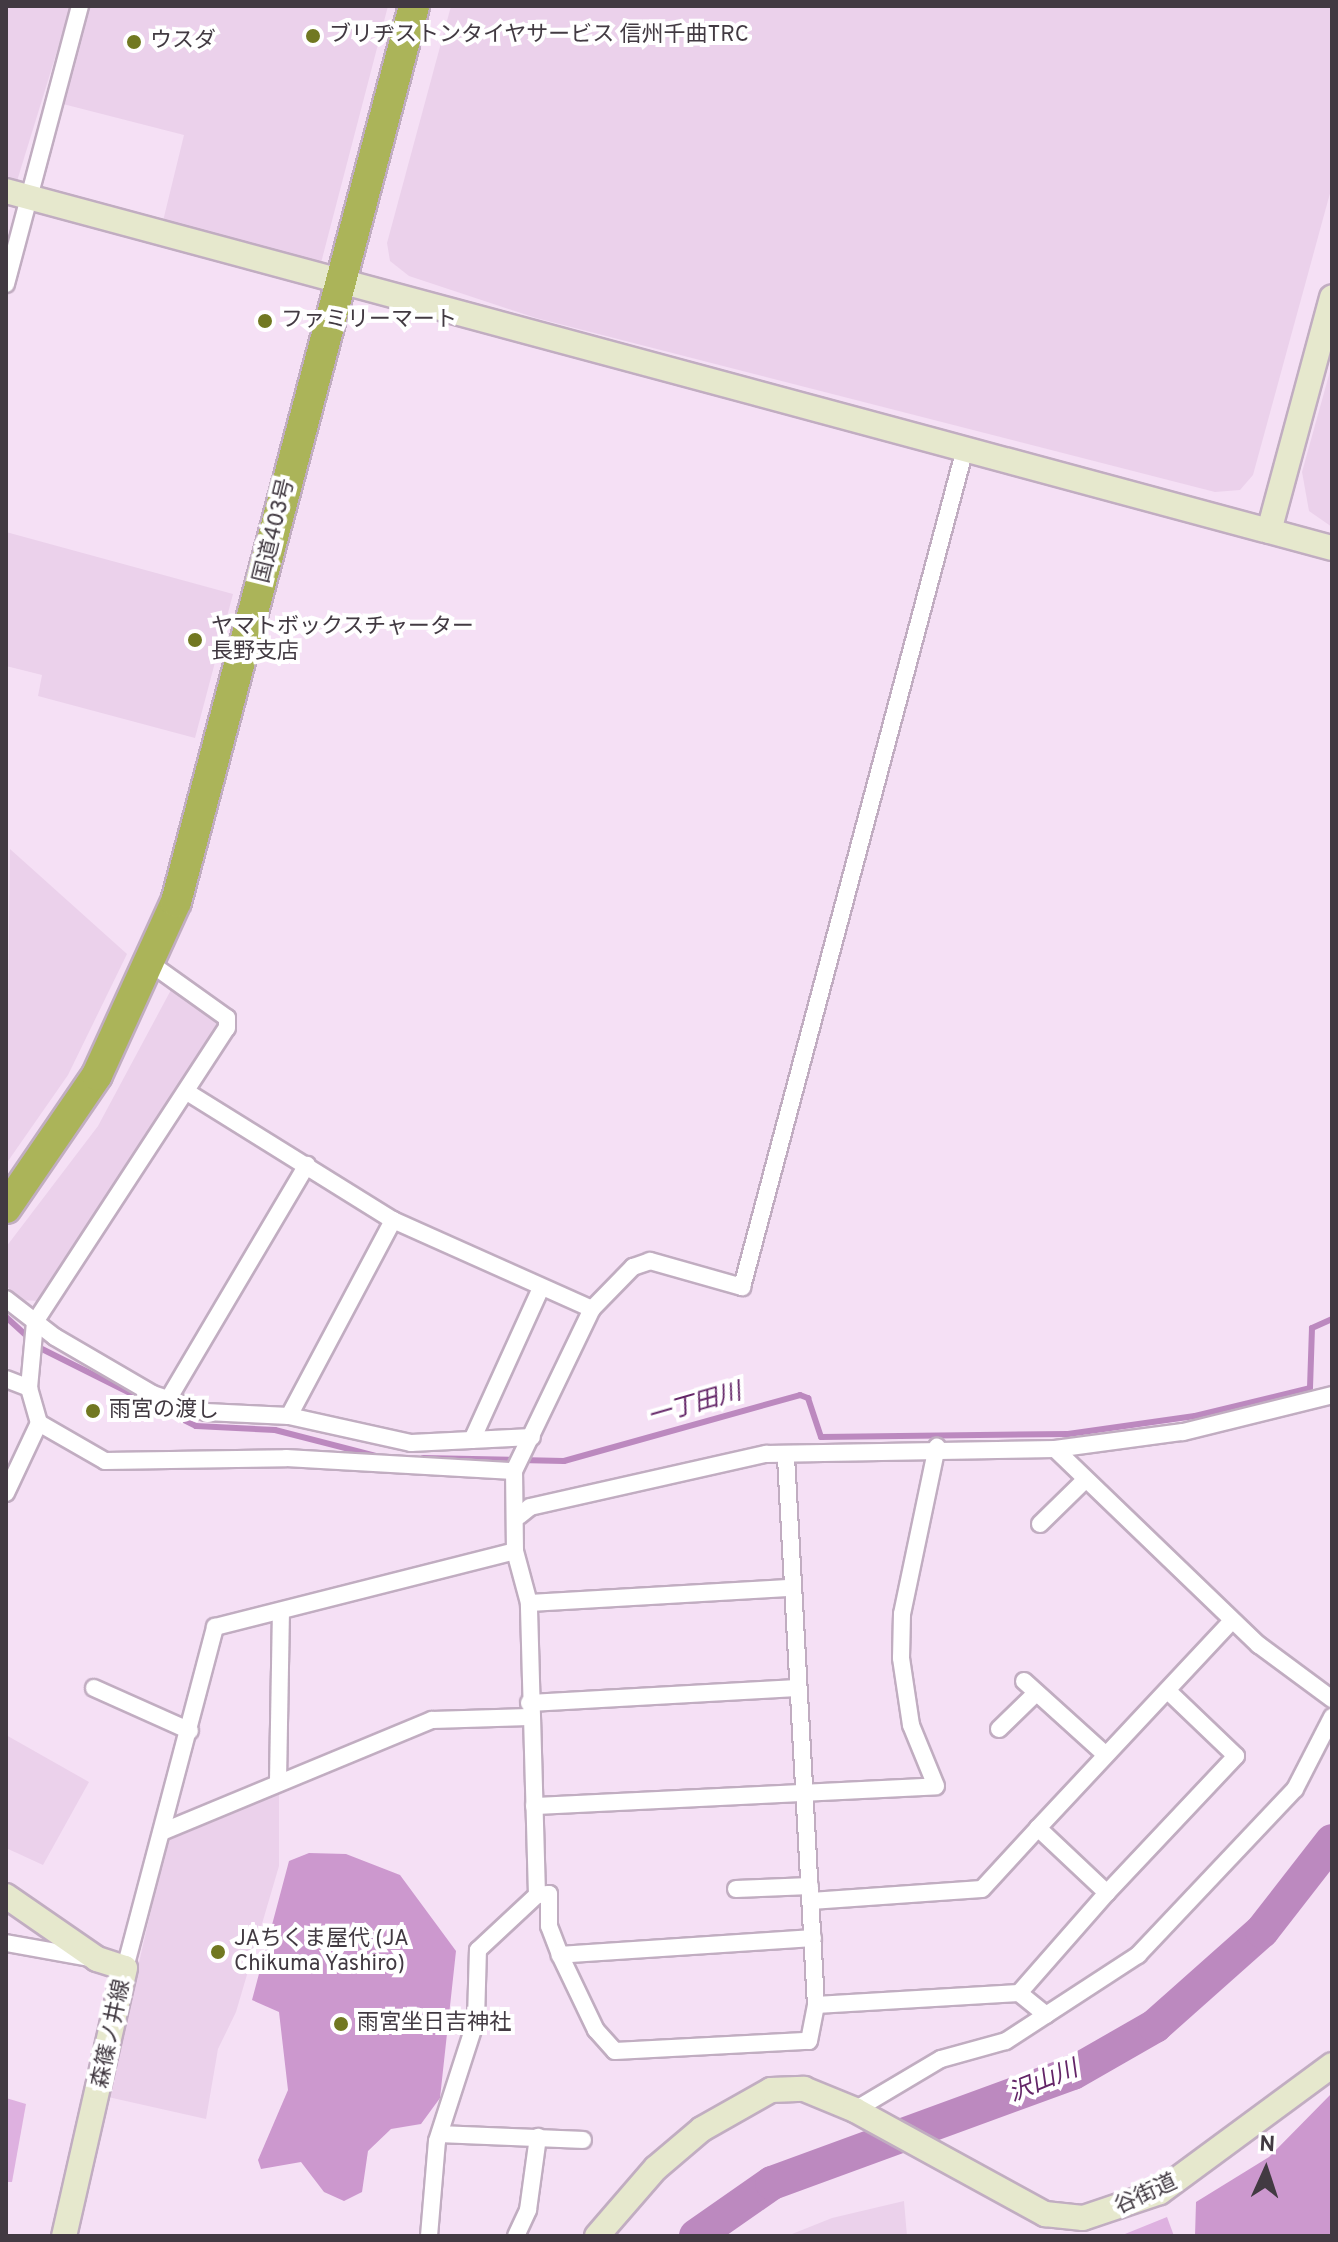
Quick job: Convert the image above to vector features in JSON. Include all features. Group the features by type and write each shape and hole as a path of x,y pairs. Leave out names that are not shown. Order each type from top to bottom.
{"highway":[{"name":"国道403号","path":"6,1208 97,1075 176,902 414,6"}],"street":[{"path":"6,284 18,195 80,6"},
{"path":"18,195 1332,548"},
{"path":"1269,531 1332,297"},
{"path":"537,1895 529,1710 529,1603 515,1551 522,1455 592,1309 633,1267 650,1261 742,1287 965,449"},
{"path":"6,1493 39,1423 29,1388 33,1336 187,1092 227,1018 150,963"},
{"path":"187,1092 393,1220 540,1290 592,1309"},
{"path":"169,1398 307,1165"},
{"path":"289,1416 393,1220"},
{"path":"472,1440 540,1290"},
{"path":"6,1299 33,1336 206,1412 289,1416 367,1438 472,1440 522,1455"},
{"path":"6,1379 29,1388"},
{"path":"519,1516 530,1507 766,1454 786,1457 937,1447 1055,1449 1183,1432 1332,1395"},
{"path":"39,1423 105,1461 522,1455"},
{"path":"534,1806 936,1786 911,1725 901,1658 902,1614 937,1447"},
{"path":"1055,1449 1083,1482 1232,1621 1332,1699"},
{"path":"429,2236 440,2134 472,2042 478,1950 537,1895 549,1894 549,1926 560,1955 596,2030 615,2051 809,2041 816,2005 786,1457"},
{"path":"1040,1524 1083,1482"},
{"path":"125,1968 164,1831 215,1627 515,1551"},
{"path":"529,1603 793,1588"},
{"path":"278,1781 281,1612"},
{"path":"736,1889 810,1894 982,1889 1232,1621"},
{"path":"999,1729 1030,1687 1106,1755"},
{"path":"94,1688 190,1731"},
{"path":"164,1831 278,1781 432,1720 798,1688"},
{"path":"1019,1993 1107,1893 1236,1756 1168,1691"},
{"path":"597,2236 656,2168 745,2099 804,2089 862,2114 941,2059 1006,2041 1138,1955 1187,1910 1295,1789 1332,1717"},
{"path":"1038,1828 1107,1893"},
{"name":"森篠ノ井線","path":"6,1896 97,1959 125,1968 64,2236"},
{"path":"560,1955 813,1938"},
{"path":"6,1943 97,1959"},
{"path":"816,2005 1019,1993 1046,2015"},
{"name":"谷街道","path":"862,2114 937,2156 1040,2225 1083,2218 1160,2192 1332,2065"},
{"path":"440,2134 583,2140"},
{"path":"516,2236 528,2210 538,2137"}],"shaded area":[{"path":"6,6 71,6 17,181 6,178"},
{"path":"89,6 388,6 321,263 163,221 184,135 63,104"},
{"path":"451,6 1332,6 1332,186 1253,475 1240,490 1215,492 536,318 409,276 390,261 387,243"},
{"path":"1332,364 1332,527 1309,511 1302,472"},
{"path":"6,532 233,594 195,738 38,696 42,675 6,666"},
{"path":"10,849 127,954 68,1075 6,1164"},
{"path":"172,988 216,1018 218,1028 38,1301 19,1300 6,1285 6,1247 98,1126"},
{"path":"6,1735 89,1782 43,1865 6,1848"},
{"path":"279,1788 279,1866 236,2012 218,2049 206,2119 108,2097 166,1845 180,1827"},
{"path":"309,1853 346,1854 400,1875 456,1951 440,2098 421,2124 391,2129 368,2151 362,2192 344,2201 324,2192 301,2162 261,2169 258,2160 288,2090 279,2012 252,2000 289,1861"},
{"path":"1332,2093 1332,2236 1195,2236 1196,2202 1269,2157"},
{"path":"6,2098 26,2104 12,2182 6,2182"},
{"path":"904,2201 907,2236 787,2236 832,2218"},
{"path":"1167,2217 1174,2236 1120,2236"}],"waterway":[{"name":"一丁田川","path":"6,1317 40,1348 196,1426 275,1430 376,1456"},
{"name":"一丁田川","path":"423,1458 564,1461 800,1395 808,1398 821,1437 1068,1434 1195,1416 1310,1388 1312,1328 1332,1319"},
{"name":"沢山川","path":"696,2236 772,2183 1073,2073 1155,2026 1262,1931 1332,1841"}],"place":[{"name":"ブリヂストンタイヤサービス 信州千曲TRC","path":"313,36"},
{"name":"ウスダ","path":"134,42"},
{"name":"ファミリーマート","path":"265,321"},
{"name":"ヤマトボックスチャーター 長野支店","path":"195,640"},
{"name":"雨宮の渡し","path":"93,1411"},
{"name":"JAちくま屋代 (JA Chikuma Yashiro)","path":"218,1952"},
{"name":"雨宮坐日吉神社","path":"341,2024"}]}
